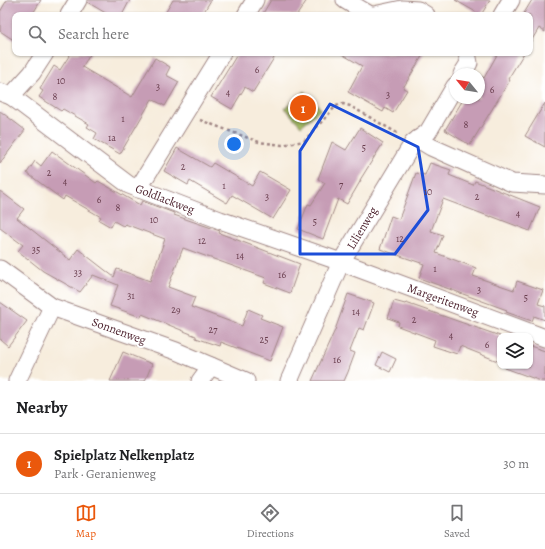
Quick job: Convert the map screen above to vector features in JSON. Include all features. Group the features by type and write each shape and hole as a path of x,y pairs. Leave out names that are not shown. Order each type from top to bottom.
{"street":[{"path":"71,12 78,0"},
{"path":"248,12 255,0"},
{"path":"345,0 365,12"},
{"path":"504,12 511,0"},
{"path":"388,12 402,9 418,10 421,12"},
{"path":"5,94 32,73 43,56"},
{"path":"138,188 220,56"},
{"path":"465,68 468,63 467,56"},
{"name":"Goldlackweg","path":"5,94 129,185 220,220 341,262"},
{"name":"Lilienweg","path":"288,381 341,262 415,141 428,132 449,96"},
{"path":"415,141 512,183 545,185"},
{"name":"Margeritenweg","path":"341,262 545,338"},
{"name":"Sonnenweg","path":"0,269 52,307 176,351 246,381"},
{"path":"17,381 52,307"},
{"path":"200,381 211,366"}],"path":[{"path":"184,114 259,142 282,145 304,141 336,106 343,104 350,106 415,141"}],"highlighted area":[{"path":"330,104 418,147 428,210 395,254 300,254 300,151"}],"green space":[{"path":"305,91 321,109 301,126 285,108"}],"building":[{"path":"7,0 41,0 34,12 12,12 12,39 0,31 0,12"},
{"path":"88,0 130,0 124,12 104,12 87,2"},
{"path":"173,0 211,0 204,12 166,12"},
{"path":"271,0 307,0 299,12 264,12"},
{"path":"455,0 490,0 483,12 476,12"},
{"path":"532,0 545,0 545,32 539,28 533,38 533,12 525,12"},
{"path":"69,56 89,56 82,67 132,97 155,58 170,67 166,75 179,82 165,106 152,99 120,154 94,139 97,133 87,127 89,124 63,109 61,111 39,97 43,91 40,89 54,66 60,70"},
{"path":"236,56 275,56 253,92 245,87 232,109 211,97"},
{"path":"345,56 422,56 403,88 407,90 393,113 385,108 383,112 348,92 362,66"},
{"path":"496,56 522,56 508,79 510,80 470,145 445,130 460,104 485,104 485,76"},
{"path":"545,103 545,147 525,136"},
{"path":"0,111 25,130 0,163"},
{"path":"360,128 383,143 347,204 338,199 323,239 298,229 308,204 311,205 325,183 318,179 332,142 346,150"},
{"path":"177,148 210,167 213,163 252,186 260,172 291,190 273,219 232,195 227,203 190,181 188,185 164,171"},
{"path":"52,151 96,183 98,181 140,205 142,201 174,213 174,215 220,231 219,233 300,264 290,293 264,283 266,278 183,248 168,287 195,297 191,307 242,326 248,309 262,315 260,318 283,327 270,361 221,342 220,346 196,338 196,336 142,314 141,317 110,306 118,285 93,275 80,292 43,271 18,251 23,245 0,228 0,191 24,209 17,218 70,260 78,249 114,277 117,269 150,281 165,239 125,224 123,226 114,221 111,227 99,220 101,217 65,196 63,200 27,173 35,161 41,166"},
{"path":"430,163 451,170 449,175 473,185 475,181 540,207 530,231 443,199 431,231 443,235 436,253 476,268 473,276 514,290 517,281 543,290 538,304 545,306 545,320 534,316 532,321 506,312 507,310 419,278 424,264 380,249 391,216 399,219 416,173 425,175"},
{"path":"348,294 374,303 364,330 359,328 350,351 355,353 348,372 344,381 312,381 335,330"},
{"path":"394,301 406,303 497,335 497,361 460,346 457,354 433,346 435,340 398,326 399,322 388,318"},
{"path":"0,302 27,321 8,346 0,339"},
{"path":"533,347 545,351 545,381 541,381 508,369 533,369"},
{"path":"123,352 152,364 145,381 110,381"},
{"path":"382,352 396,359 390,372 376,365"}],"place":[{"name":"Spielplatz Nelkenplatz","path":"303,108"}]}
